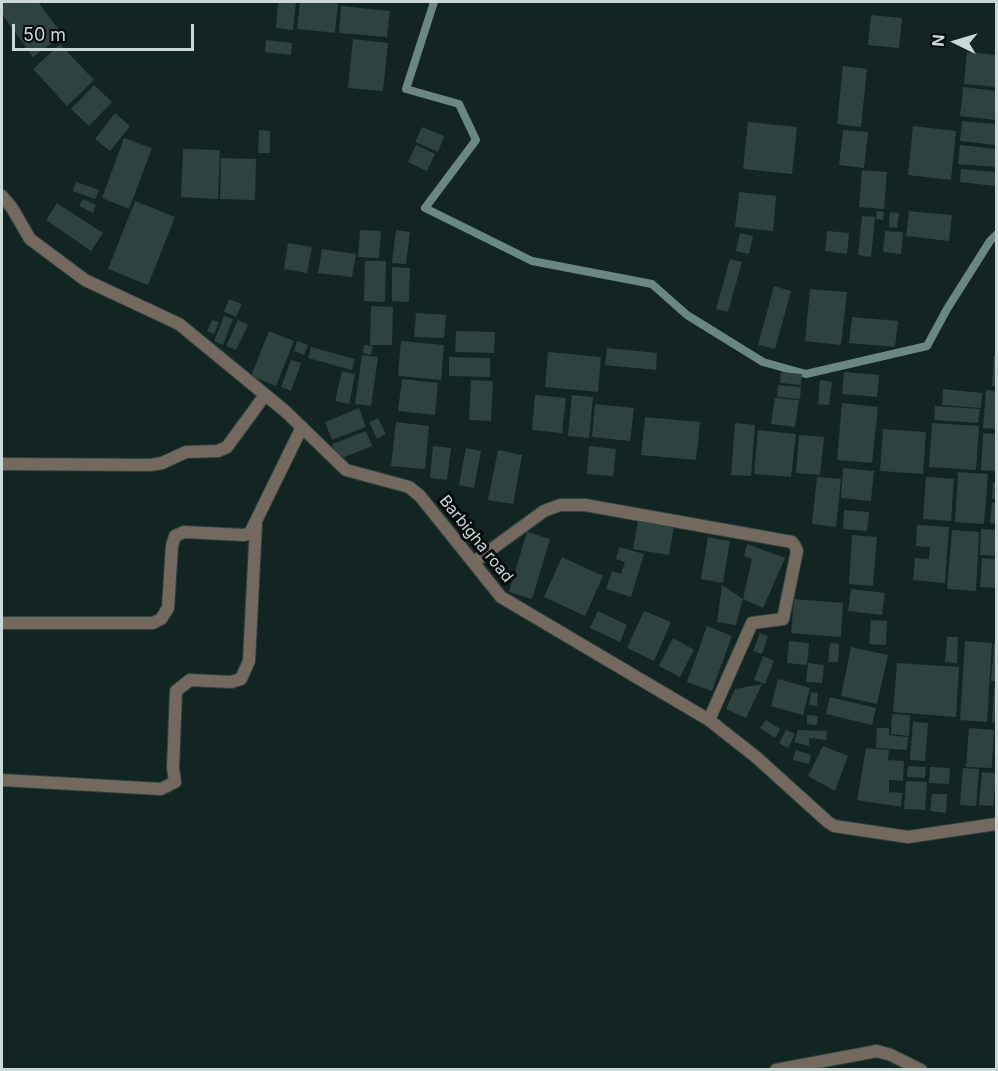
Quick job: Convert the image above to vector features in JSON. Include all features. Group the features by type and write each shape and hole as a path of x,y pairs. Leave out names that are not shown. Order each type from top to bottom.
{"street":[{"name":"Barbigha road","path":"2,196 12,208 30,239 85,280 179,324 302,427 345,470 409,487 420,496 501,597 710,720 834,826 908,837 996,824"},
{"path":"2,464 151,465 162,463 186,452 218,451 227,447 265,395"},
{"path":"2,622 153,623 161,620 168,608 172,546 175,536 184,532 244,535 250,533 302,427"},
{"path":"474,562 544,511 560,505 585,505 792,543 797,551 783,619 752,623 710,720"},
{"path":"2,780 161,789 175,783 173,768 176,691 190,680 231,682 241,679 249,661 256,524"},
{"path":"776,1070 877,1052 891,1055 921,1070"}],"building":[{"path":"2,2 38,2 63,35 33,57 2,14"},
{"path":"278,2 296,2 293,30 276,28"},
{"path":"300,2 338,2 335,33 297,29"},
{"path":"341,6 390,11 387,37 339,33"},
{"path":"871,15 902,18 899,48 868,45"},
{"path":"353,39 388,43 383,91 348,88"},
{"path":"266,40 292,43 291,55 265,52"},
{"path":"60,44 94,80 67,106 33,69"},
{"path":"967,52 996,55 996,87 964,84"},
{"path":"843,66 867,69 861,127 837,124"},
{"path":"94,85 112,102 89,126 71,109"},
{"path":"963,87 996,91 996,120 960,116"},
{"path":"115,113 130,126 110,151 95,139"},
{"path":"962,121 996,124 996,145 960,141"},
{"path":"748,122 797,127 792,174 743,169"},
{"path":"913,126 956,131 951,180 908,175"},
{"path":"422,127 444,136 438,152 415,142"},
{"path":"259,130 270,131 270,153 258,153"},
{"path":"843,130 868,132 864,168 839,165"},
{"path":"124,138 152,148 129,209 102,198"},
{"path":"416,145 435,154 427,171 408,162"},
{"path":"960,145 996,149 996,167 958,164"},
{"path":"183,149 220,150 218,199 181,197"},
{"path":"221,158 256,159 255,200 220,199"},
{"path":"961,169 996,172 996,186 960,182"},
{"path":"862,170 887,172 884,209 859,207"},
{"path":"76,182 99,190 95,199 73,191"},
{"path":"739,192 776,196 773,231 735,227"},
{"path":"83,199 96,205 93,213 79,206"},
{"path":"135,201 175,217 148,285 108,269"},
{"path":"57,203 103,233 91,251 46,220"},
{"path":"877,211 884,212 883,220 876,219"},
{"path":"909,211 952,215 949,241 906,236"},
{"path":"890,212 899,213 897,228 889,227"},
{"path":"862,216 875,217 871,257 858,255"},
{"path":"360,230 381,231 379,258 358,257"},
{"path":"396,230 410,232 406,264 392,263"},
{"path":"827,231 849,233 847,254 825,251"},
{"path":"885,231 903,232 901,254 883,252"},
{"path":"740,233 753,236 749,254 736,251"},
{"path":"288,243 312,247 307,273 284,269"},
{"path":"322,249 356,254 352,277 318,273"},
{"path":"730,259 742,262 728,312 716,309"},
{"path":"365,261 386,261 385,302 364,301"},
{"path":"392,267 410,268 409,302 392,301"},
{"path":"774,286 791,291 775,349 758,345"},
{"path":"810,289 847,292 841,345 805,341"},
{"path":"229,299 242,304 236,317 224,312"},
{"path":"371,306 393,307 392,345 370,345"},
{"path":"416,313 446,315 444,338 414,337"},
{"path":"224,316 233,319 223,345 214,341"},
{"path":"852,317 898,321 895,347 849,343"},
{"path":"212,320 219,322 214,334 207,331"},
{"path":"238,320 248,325 236,350 226,346"},
{"path":"269,331 294,341 276,386 251,376"},
{"path":"456,331 495,332 494,353 455,352"},
{"path":"297,341 308,345 304,355 294,351"},
{"path":"401,341 444,345 441,380 398,376"},
{"path":"364,345 373,346 371,355 363,353"},
{"path":"311,347 355,359 352,370 308,358"},
{"path":"607,348 657,353 656,370 605,365"},
{"path":"548,352 601,357 598,392 545,387"},
{"path":"362,355 378,357 371,406 355,404"},
{"path":"994,356 996,356 996,386 992,386"},
{"path":"449,357 490,358 490,377 449,376"},
{"path":"291,360 301,363 291,391 281,387"},
{"path":"342,371 355,374 349,404 335,401"},
{"path":"781,372 802,374 801,385 780,383"},
{"path":"844,372 879,375 877,397 842,394"},
{"path":"402,379 438,383 435,415 398,411"},
{"path":"471,380 493,381 491,421 469,420"},
{"path":"820,380 832,382 829,405 818,404"},
{"path":"778,385 801,387 800,399 777,397"},
{"path":"943,389 982,393 981,408 942,405"},
{"path":"986,390 996,391 996,429 983,428"},
{"path":"535,395 566,398 562,433 532,430"},
{"path":"572,395 593,397 589,438 568,436"},
{"path":"775,398 799,400 795,427 771,424"},
{"path":"842,403 878,407 872,463 837,460"},
{"path":"595,404 634,408 630,441 592,437"},
{"path":"935,406 980,409 978,423 934,420"},
{"path":"359,408 366,427 332,440 325,422"},
{"path":"645,417 700,422 696,460 641,455"},
{"path":"378,418 386,434 377,439 369,422"},
{"path":"396,422 429,426 425,469 391,466"},
{"path":"735,423 755,425 751,476 731,475"},
{"path":"932,423 979,426 976,470 929,467"},
{"path":"883,429 926,432 923,474 880,471"},
{"path":"758,430 796,434 791,477 754,474"},
{"path":"366,431 372,446 337,460 332,444"},
{"path":"983,433 996,434 996,471 981,470"},
{"path":"799,435 824,437 820,475 796,473"},
{"path":"433,446 451,448 447,480 430,478"},
{"path":"589,446 616,449 613,476 587,474"},
{"path":"466,448 481,451 474,488 459,485"},
{"path":"498,450 522,455 513,504 488,500"},
{"path":"843,468 874,471 871,501 841,498"},
{"path":"958,472 988,474 984,524 955,522"},
{"path":"817,477 841,479 836,527 812,524"},
{"path":"926,477 954,479 951,521 923,519"},
{"path":"993,482 996,483 996,499 992,499"},
{"path":"992,503 996,503 996,524 990,523"},
{"path":"844,510 869,512 867,531 843,529"},
{"path":"638,521 674,527 669,555 633,549"},
{"path":"917,525 949,527 945,583 913,580 915,558 929,559 930,547 916,546"},
{"path":"981,529 996,530 996,556 980,555"},
{"path":"952,530 979,532 976,591 947,589"},
{"path":"527,532 550,539 532,599 509,592"},
{"path":"852,535 877,537 873,586 849,584"},
{"path":"708,537 730,541 723,583 701,579"},
{"path":"747,544 785,558 763,608 743,599 752,559 744,556"},
{"path":"619,547 644,554 631,597 606,589 612,571 621,574 625,562 616,559"},
{"path":"562,557 603,576 585,616 544,597"},
{"path":"982,558 996,559 996,588 980,587"},
{"path":"722,585 743,599 736,625 717,622"},
{"path":"851,589 885,593 882,615 848,611"},
{"path":"794,599 843,603 841,637 791,633"},
{"path":"598,611 627,625 620,642 590,628"},
{"path":"644,611 671,622 654,661 627,648"},
{"path":"871,620 887,621 886,645 869,644"},
{"path":"707,626 732,636 712,691 687,682"},
{"path":"760,633 768,636 762,654 753,651"},
{"path":"947,637 958,637 957,663 945,662"},
{"path":"673,638 694,650 680,677 659,666"},
{"path":"789,641 809,643 807,665 787,663"},
{"path":"965,641 992,643 987,722 960,720"},
{"path":"830,643 839,644 838,662 828,662"},
{"path":"994,644 996,644 996,681 991,681"},
{"path":"851,647 888,655 877,704 841,696"},
{"path":"763,656 774,661 765,684 754,680"},
{"path":"808,663 824,665 822,683 806,682"},
{"path":"897,663 959,667 956,717 893,712"},
{"path":"778,679 810,688 803,715 771,706"},
{"path":"762,684 746,718 726,709 735,689"},
{"path":"994,688 996,688 996,723 992,722"},
{"path":"811,692 818,693 817,706 809,705"},
{"path":"830,697 876,708 872,725 826,714"},
{"path":"892,714 910,715 909,736 891,734"},
{"path":"807,715 818,716 817,725 807,724"},
{"path":"766,720 780,729 775,738 760,728"},
{"path":"913,722 928,723 925,761 910,760"},
{"path":"877,728 889,728 889,735 908,737 907,750 876,748"},
{"path":"969,728 994,730 992,768 966,767"},
{"path":"786,730 795,734 788,748 779,743"},
{"path":"798,730 827,731 826,740 809,738 809,746 794,742"},
{"path":"823,746 848,756 835,791 808,776"},
{"path":"866,748 889,750 888,760 904,761 903,781 889,780 889,792 902,793 901,807 857,800"},
{"path":"796,750 811,755 809,764 793,760"},
{"path":"908,766 926,767 925,778 907,777"},
{"path":"930,767 950,768 949,784 929,783"},
{"path":"963,768 979,769 976,806 960,805"},
{"path":"982,772 996,773 993,806 979,805"},
{"path":"906,781 927,782 925,810 904,809"},
{"path":"932,794 947,794 946,813 930,811"}],"waterway":[{"path":"434,2 406,89 459,104 476,140 425,208 532,261 652,284 687,315 763,362 806,374 927,346 947,309 996,235"}]}
